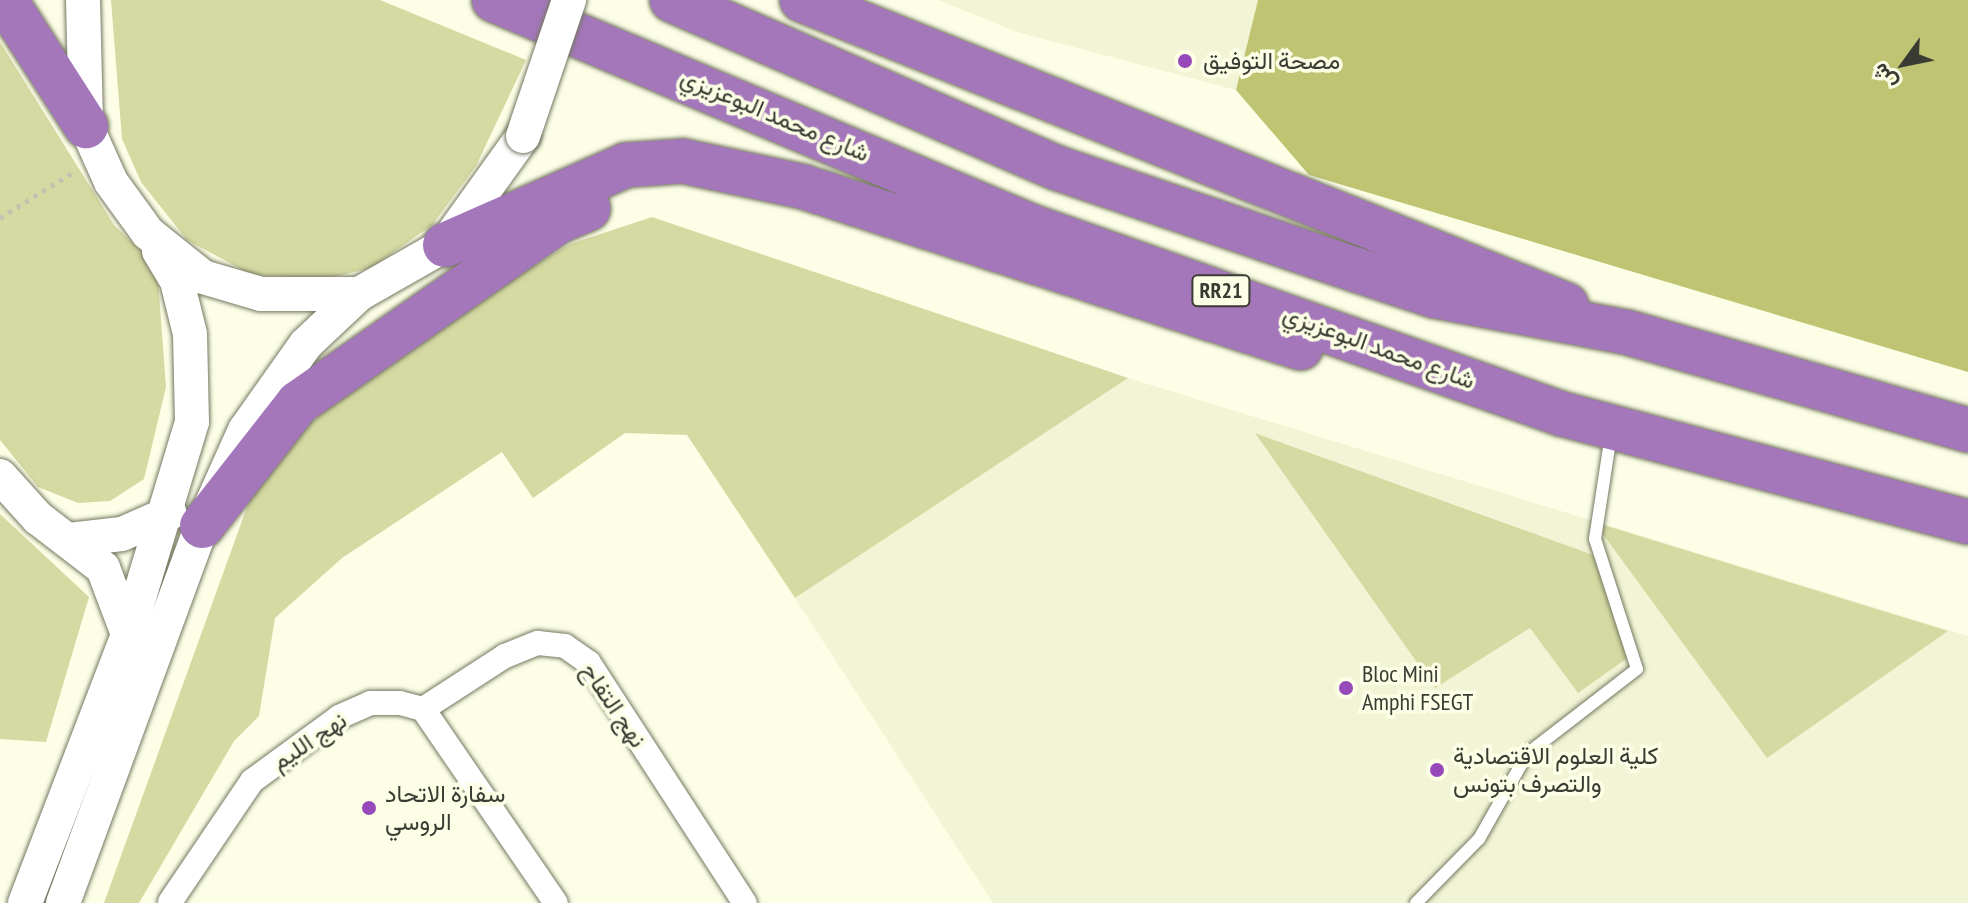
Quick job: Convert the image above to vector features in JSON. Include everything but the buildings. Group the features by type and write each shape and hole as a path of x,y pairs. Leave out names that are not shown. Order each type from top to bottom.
{"highway":[{"path":"5,0 93,141"},
{"name":"شارع محمد البوعزيزي","path":"494,0 1030,226 1562,414 1968,522"},
{"path":"672,0 1057,168 1435,296 1626,332 1968,430"},
{"path":"811,1 1164,148 1431,246 1626,332"},
{"path":"445,245 626,165 683,161 767,177 1299,348 1562,414"},
{"path":"186,520 298,403 557,222 665,185 767,177"}],"street":[{"path":"63,903 186,520 196,368 177,281 93,141 78,50 83,0"},
{"path":"25,903 128,634 186,520 272,385 359,294 445,245 523,136 569,0"},
{"path":"148,233 203,277 261,294 359,294"},
{"path":"0,476 103,568 128,634"},
{"path":"69,540 122,534 186,520"},
{"name":"نهج التفاح","path":"423,709 505,656 538,643 565,646 589,663 745,903"},
{"name":"نهج الليم","path":"170,902 252,781 292,748 370,703 423,709"},
{"path":"423,709 556,903"}],"lane":[{"path":"1416,903 1479,839 1527,754 1637,669 1595,539 1612,427"}],"path":[{"path":"0,218 93,141"}],"shaded area":[{"name":"مصحة التوفيق","path":"938,0 1258,0 1236,90 1017,32"},
{"name":"كلية العلوم الاقتصادية والتصرف بتونس","path":"1128,378 1968,636 1968,903 993,903 795,598"}],"green space":[{"path":"111,0 380,0 526,60 476,166 432,225 371,268 325,279 252,275 187,240 141,182 122,139"},
{"path":"1258,0 1968,0 1968,372 1309,175 1236,90"},
{"path":"0,42 114,225 157,266 166,387 144,479 110,501 78,503 38,487 0,440"},
{"path":"652,217 1128,378 795,598 687,435 625,433 533,498 502,452 342,558 275,618 259,716 234,741 139,903 104,903 251,496 302,430 393,355 501,285 570,244"},
{"path":"1255,433 1593,555 1636,652 1578,693 1530,628 1435,688"},
{"path":"0,514 89,597 46,742 0,739"},
{"path":"1594,522 1948,631 1767,758"}],"place":[{"name":"مصحة التوفيق","path":"1185,61"},
{"name":"Bloc Mini Amphi FSEGT","path":"1346,688"},
{"name":"كلية العلوم الاقتصادية والتصرف بتونس","path":"1437,770"},
{"name":"سفارة الاتحاد الروسي","path":"369,808"}]}
